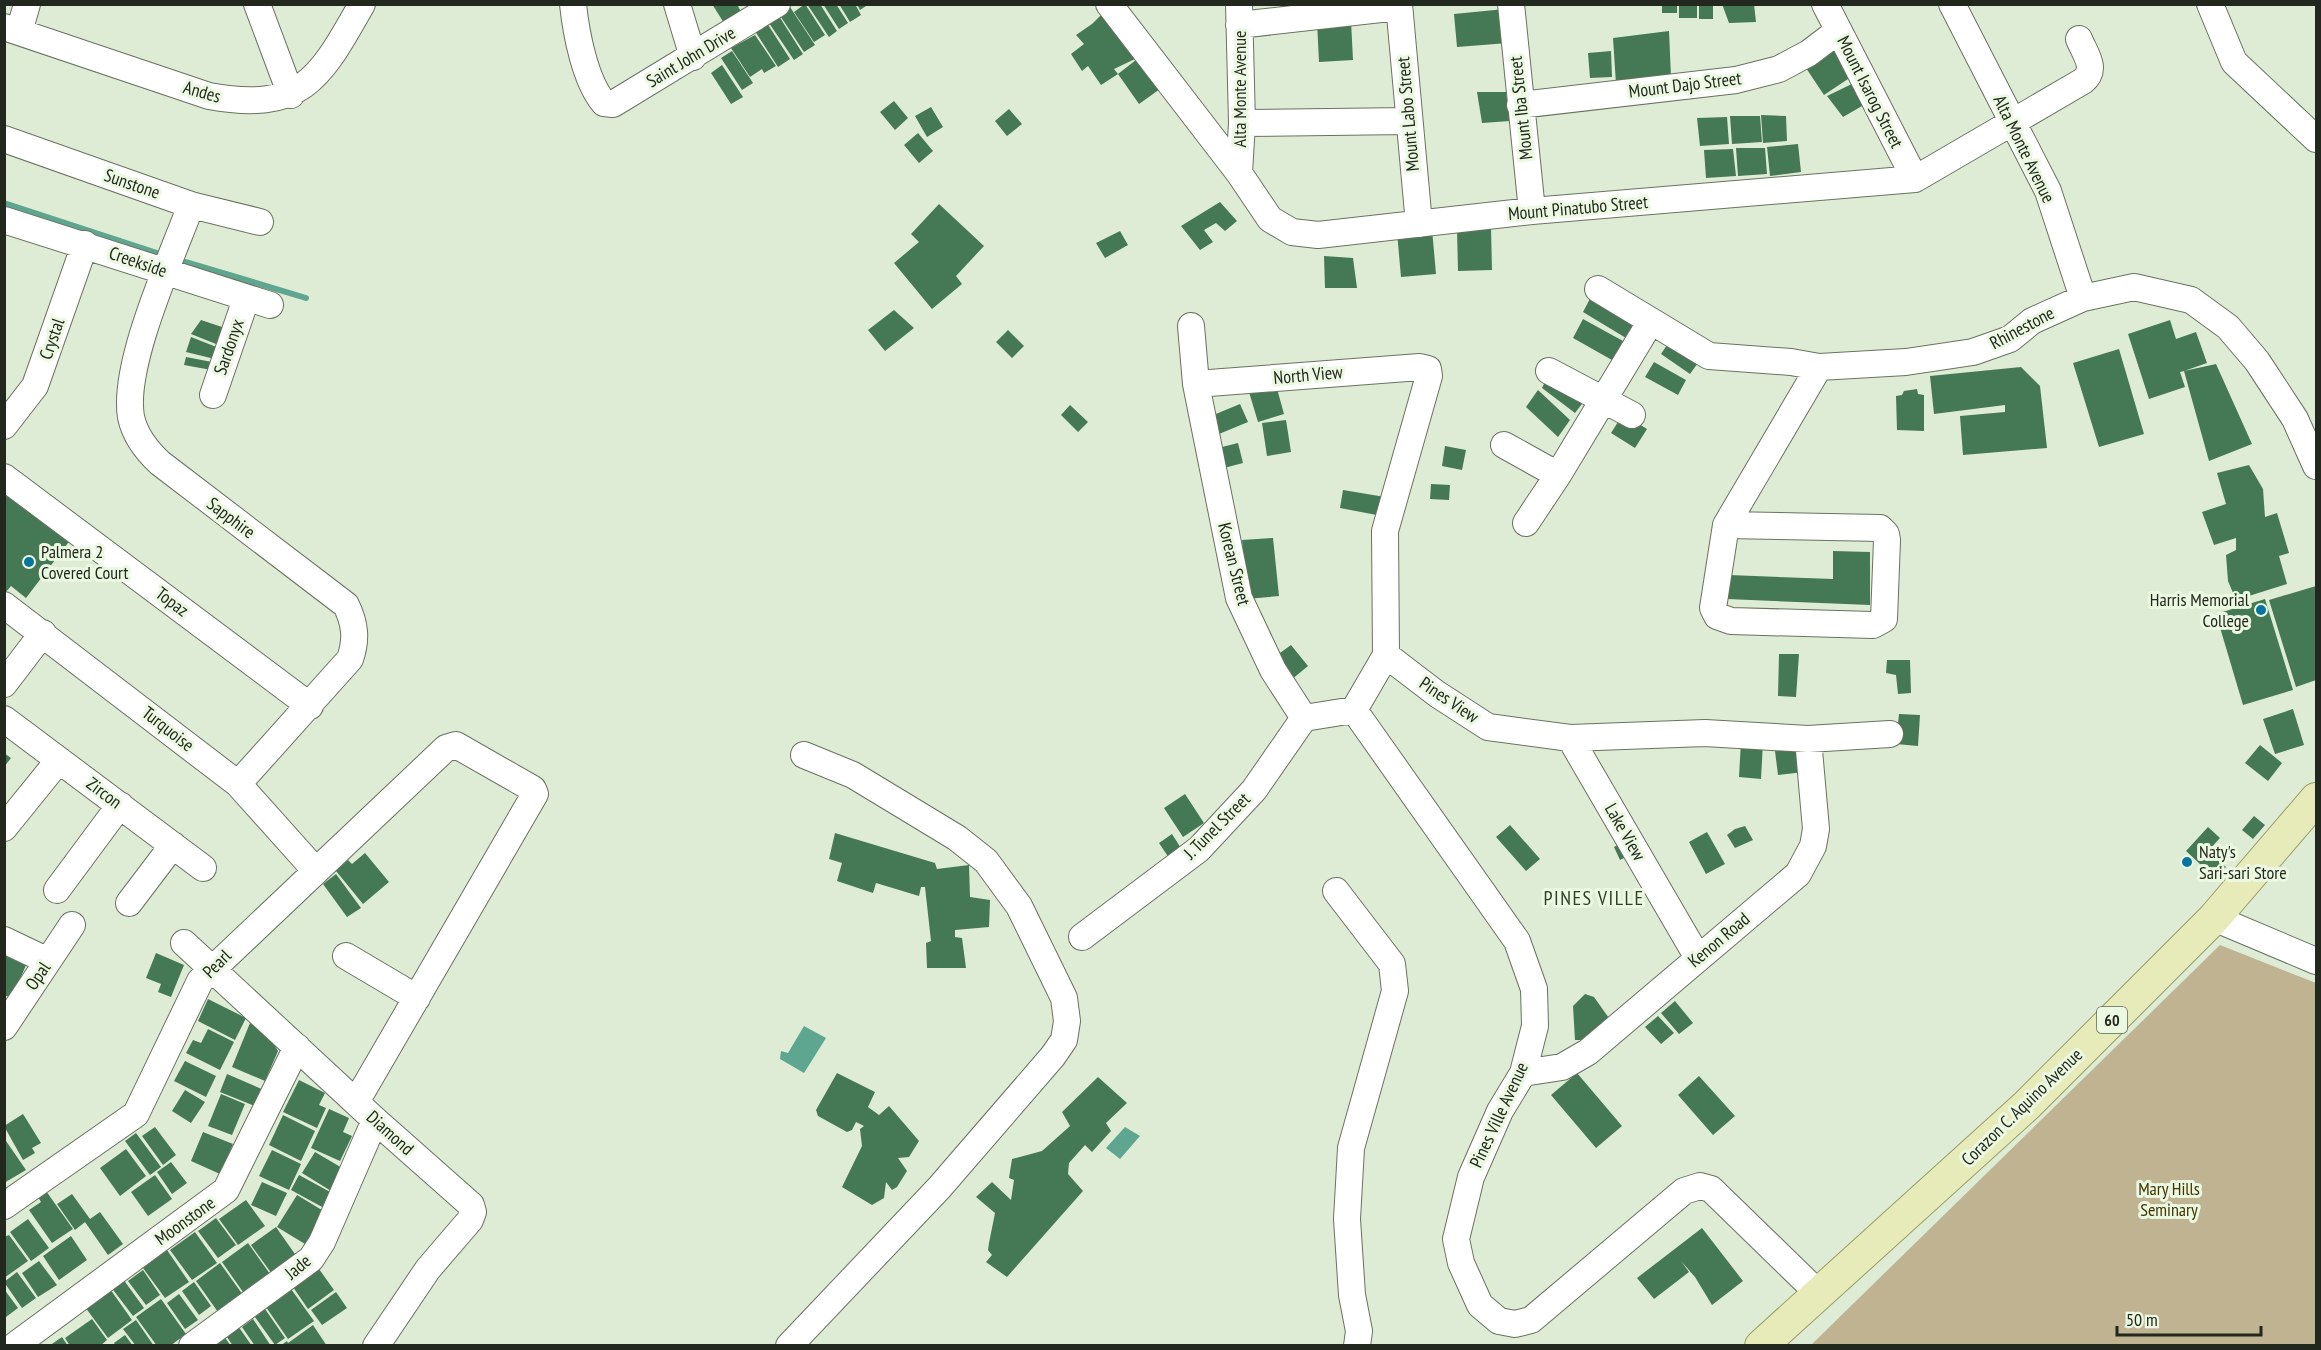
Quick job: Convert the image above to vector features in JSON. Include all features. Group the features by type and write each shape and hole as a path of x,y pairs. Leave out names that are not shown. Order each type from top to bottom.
{"main road":[{"name":"Corazon C. Aquino Avenue","path":"1761,1346 2027,1105 2214,918 2316,799"}],"street":[{"path":"12,29 27,4"},
{"path":"257,4 291,95"},
{"name":"Andes","path":"12,29 209,96 235,101 259,101 291,95 310,82 329,63 362,4"},
{"name":"Saint John Drive","path":"573,4 576,34 597,95 604,104 613,104 777,4"},
{"path":"677,4 693,57"},
{"name":"Mount Pinatubo Street","path":"1109,4 1239,173 1270,219 1292,232 1318,235 1532,211 1915,179 2012,124 2090,75 2092,68 2079,39"},
{"name":"Mount Iba Street","path":"1511,4 1532,211"},
{"name":"Mount Isarog Street","path":"1825,4 1915,179"},
{"name":"Alta Monte Avenue","path":"1952,4 2048,191 2083,298"},
{"path":"2210,4 2234,62 2316,139"},
{"path":"1239,15 1399,6"},
{"name":"Mount Labo Street","path":"1399,6 1419,224"},
{"name":"Alta Monte Avenue","path":"1239,15 1242,123 1239,173"},
{"name":"Mount Dajo Street","path":"1520,105 1736,80 1779,69 1809,53 1839,31"},
{"path":"1242,123 1408,121"},
{"name":"Sunstone","path":"4,139 191,205 260,222"},
{"name":"Sapphire","path":"191,205 135,359 131,417 138,437 160,463 345,604 352,617 354,646 350,658 310,706 238,784"},
{"name":"Creekside","path":"6,224 85,244 258,302"},
{"name":"Crystal","path":"4,426 35,386 85,244"},
{"name":"Rhinestone","path":"1598,289 1709,356 1791,362 1819,367 1906,362 1996,346 2010,339 2032,321 2083,298 2134,287 2191,300 2228,327 2256,361 2295,419 2316,466"},
{"name":"Sardonyx","path":"213,395 258,302"},
{"path":"1526,523 1558,475 1651,321"},
{"name":"Korean Street","path":"1191,326 1196,384 1239,598 1273,670 1304,718"},
{"name":"North View","path":"1196,384 1420,367 1428,369 1429,376 1385,531 1386,655"},
{"path":"1726,525 1880,528 1886,534 1887,540 1884,619 1873,625 1731,621 1717,616 1713,608 1726,525 1819,367"},
{"path":"1549,371 1632,415"},
{"path":"1504,445 1558,475"},
{"name":"Topaz","path":"4,477 310,706"},
{"name":"Turquoise","path":"4,605 238,784 316,871"},
{"path":"4,684 43,633"},
{"path":"1304,718 1354,710 1386,655"},
{"name":"Pines View","path":"1386,655 1488,727 1570,738 1705,733 1809,739 1890,734"},
{"name":"Pines Ville Avenue","path":"1354,710 1517,941 1534,989 1535,1026 1523,1074 1500,1111 1471,1177 1456,1239 1473,1294 1480,1305 1499,1321 1515,1324 1531,1320 1684,1191 1700,1186 1711,1190 1819,1294"},
{"name":"Zircon","path":"4,718 202,868"},
{"name":"J. Tunel Street","path":"1082,937 1199,849 1254,790 1304,718"},
{"name":"Lake View","path":"1570,738 1698,958"},
{"name":"Kenon Road","path":"1523,1074 1562,1067 1588,1052 1798,874 1814,846 1816,830 1809,739"},
{"name":"Pearl","path":"4,1206 136,1114 200,981 446,748 456,745 533,789 535,794 417,998"},
{"path":"789,1346 939,1188 1053,1056 1064,1040 1067,1021 1064,998 1035,937 1005,883 986,861 957,838 853,776 804,755"},
{"path":"4,828 59,760"},
{"path":"57,890 120,805"},
{"path":"129,903 173,845"},
{"path":"1336,891 1392,964 1395,991 1351,1148 1347,1219 1352,1295 1359,1331 1357,1346"},
{"path":"2214,918 2316,961"},
{"name":"Opal","path":"4,1027 72,925"},
{"path":"4,940 48,961"},
{"name":"Diamond","path":"184,943 375,1120 471,1205 473,1212 470,1220 414,1287 376,1346"},
{"path":"345,956 417,998 356,1102"},
{"name":"Moonstone","path":"14,1346 226,1190 297,1047"},
{"name":"Jade","path":"192,1346 311,1259 322,1242 375,1120"}],"green space":[{"name":"Mary Hills Seminary","path":"2220,945 2316,983 2316,1345 1811,1345"}],"water":[{"path":"804,1026 826,1038 804,1073 780,1059 781,1051 788,1053"},
{"path":"1125,1127 1140,1136 1120,1159 1106,1148"}],"building":[{"path":"712,4 737,4 741,12 724,23"},
{"path":"788,4 815,45 804,52 777,11"},
{"path":"805,4 825,35 814,42 794,12"},
{"path":"807,4 820,4 837,31 829,37"},
{"path":"823,4 836,4 848,23 839,29"},
{"path":"839,4 855,4 861,15 850,22"},
{"path":"857,4 869,4 860,10"},
{"path":"1662,4 1677,4 1677,13 1662,13"},
{"path":"1679,4 1697,4 1697,18 1679,18"},
{"path":"1699,4 1713,4 1713,19 1699,19"},
{"path":"1722,4 1754,4 1756,22 1729,23"},
{"path":"1107,9 1137,58 1114,69 1118,74 1101,85 1088,66 1082,71 1071,54 1084,44 1076,35 1092,24"},
{"path":"1505,9 1508,43 1457,47 1454,14"},
{"path":"777,13 803,54 794,60 767,20"},
{"path":"765,20 790,59 778,67 753,28"},
{"path":"1351,21 1353,60 1319,62 1317,22"},
{"path":"1669,31 1671,77 1616,84 1613,38"},
{"path":"755,35 776,66 764,73 762,69 750,77 731,48"},
{"path":"1835,48 1854,75 1824,95 1806,68"},
{"path":"732,51 753,83 742,90 721,58"},
{"path":"1611,51 1612,77 1590,78 1588,53"},
{"path":"1141,56 1167,84 1139,104 1118,74"},
{"path":"722,65 743,97 731,104 711,73"},
{"path":"1856,82 1869,102 1843,117 1827,96"},
{"path":"1477,92 1506,92 1510,121 1482,123"},
{"path":"894,101 908,118 895,130 880,112"},
{"path":"931,107 943,127 927,137 915,116"},
{"path":"1009,109 1022,124 1007,136 995,121"},
{"path":"1761,115 1786,116 1787,141 1763,143"},
{"path":"1730,116 1760,116 1762,142 1732,144"},
{"path":"1727,117 1729,144 1700,146 1697,118"},
{"path":"918,133 933,151 919,163 904,145"},
{"path":"1798,144 1801,172 1770,176 1767,147"},
{"path":"1736,148 1765,148 1767,174 1738,176"},
{"path":"1733,149 1736,176 1706,178 1704,150"},
{"path":"1220,202 1237,221 1225,231 1216,223 1204,230 1213,242 1200,250 1181,226"},
{"path":"939,204 984,246 956,276 962,284 932,309 894,263 919,242 911,234"},
{"path":"1491,228 1492,270 1458,271 1457,229"},
{"path":"1432,229 1436,274 1401,277 1397,232"},
{"path":"1120,231 1128,245 1105,258 1096,243"},
{"path":"1324,256 1353,258 1357,288 1325,288"},
{"path":"1592,295 1635,321 1626,338 1583,312"},
{"path":"894,310 914,328 885,351 868,330"},
{"path":"1583,319 1623,341 1612,360 1573,338"},
{"path":"201,320 231,330 226,348 191,334"},
{"path":"2170,320 2176,339 2196,332 2207,363 2180,372 2185,387 2149,399 2128,334"},
{"path":"1008,330 1024,346 1012,358 996,342"},
{"path":"191,337 224,350 219,360 186,352"},
{"path":"1671,339 1700,360 1690,374 1661,354"},
{"path":"2119,349 2144,434 2099,447 2073,363"},
{"path":"186,357 217,363 217,371 184,365"},
{"path":"1654,362 1686,380 1678,395 1645,377"},
{"path":"2216,364 2252,444 2209,461 2184,371"},
{"path":"2021,367 2040,386 2047,448 1963,455 1960,416 2005,412 2005,405 1934,414 1930,376"},
{"path":"1546,380 1585,400 1575,413 1542,388"},
{"path":"1276,385 1284,414 1258,422 1249,392"},
{"path":"1917,389 1918,394 1924,395 1924,431 1897,430 1896,396 1902,395 1904,391"},
{"path":"1538,390 1570,420 1558,437 1526,407"},
{"path":"1240,404 1248,422 1219,434 1211,416"},
{"path":"1070,405 1088,422 1078,432 1061,415"},
{"path":"1623,414 1647,429 1635,448 1611,433"},
{"path":"1286,420 1291,452 1267,456 1262,423"},
{"path":"1238,443 1243,463 1224,468 1218,448"},
{"path":"1445,446 1466,450 1462,470 1442,466"},
{"path":"2249,465 2263,489 2265,517 2277,513 2289,553 2279,556 2287,584 2236,600 2228,581 2226,555 2236,550 2236,538 2214,545 2202,512 2226,504 2217,473"},
{"path":"1431,484 1450,485 1449,500 1430,499"},
{"name":"Palmera 2 Covered Court","path":"4,489 71,539 26,598 11,586 6,592 4,591"},
{"path":"1343,490 1385,497 1382,516 1340,508"},
{"path":"1273,538 1279,596 1247,599 1242,540"},
{"path":"1833,551 1870,552 1870,605 1727,599 1729,575 1833,579"},
{"path":"2316,586 2316,680 2296,687 2269,600"},
{"path":"2265,599 2293,690 2243,705 2216,614"},
{"path":"1291,645 1308,666 1291,680 1273,658"},
{"path":"1779,654 1799,654 1796,697 1778,696"},
{"path":"1887,660 1910,660 1911,693 1898,694 1896,675 1886,673"},
{"path":"2293,709 2304,745 2275,754 2263,719"},
{"path":"1899,714 1920,715 1918,746 1896,744"},
{"path":"1741,741 1763,742 1761,779 1739,777"},
{"path":"2260,745 2282,763 2268,781 2245,763"},
{"path":"1801,748 1804,772 1778,775 1775,751"},
{"path":"4,753 11,758 4,767"},
{"path":"1185,794 1204,823 1183,837 1164,808"},
{"path":"2254,816 2265,825 2253,839 2242,830"},
{"path":"1510,825 1540,859 1526,871 1496,837"},
{"path":"1745,826 1753,840 1735,848 1727,835"},
{"path":"2208,827 2220,838 2208,851 2226,867 2215,878 2186,851"},
{"path":"1707,832 1725,864 1706,874 1689,842"},
{"path":"835,833 935,863 937,869 969,865 970,897 990,900 989,927 955,930 955,937 962,938 966,968 927,968 926,943 931,941 925,887 921,887 919,896 876,883 873,893 837,881 842,863 829,859"},
{"path":"1172,834 1184,853 1171,861 1159,843"},
{"path":"1625,841 1632,854 1620,860 1614,847"},
{"path":"365,853 389,882 363,904 336,871 348,860 352,864"},
{"path":"336,874 361,908 347,917 323,884"},
{"path":"156,953 184,965 171,997 158,992 161,984 146,978"},
{"path":"4,955 26,965 12,998 4,995"},
{"path":"1585,994 1594,997 1611,1021 1594,1040 1575,1040 1573,1006"},
{"path":"208,999 246,1018 235,1040 198,1021"},
{"path":"1675,1001 1693,1023 1679,1034 1661,1013"},
{"path":"1658,1016 1674,1033 1661,1044 1645,1027"},
{"path":"250,1023 264,1029 278,1051 265,1081 232,1067"},
{"path":"208,1029 234,1042 220,1070 186,1053 193,1040 201,1043"},
{"path":"185,1061 216,1076 206,1097 174,1081"},
{"path":"837,1073 875,1092 868,1107 879,1115 889,1106 919,1141 909,1157 898,1158 907,1171 897,1187 892,1190 886,1182 884,1198 872,1205 842,1187 862,1146 860,1129 864,1126 856,1122 852,1130 847,1132 818,1116 816,1110"},
{"path":"1577,1073 1622,1126 1596,1148 1551,1095"},
{"path":"227,1074 264,1090 257,1107 220,1092"},
{"path":"1699,1076 1735,1116 1713,1135 1678,1095"},
{"path":"1098,1077 1127,1103 1106,1123 1111,1131 1092,1152 1085,1145 1069,1163 1068,1174 1083,1191 1007,1277 986,1262 992,1255 988,1250 995,1213 976,1197 992,1182 1011,1200 1014,1180 1009,1178 1012,1159 1042,1151 1070,1126 1062,1112"},
{"path":"299,1080 325,1093 319,1105 326,1108 317,1128 283,1112"},
{"path":"185,1090 205,1102 191,1123 172,1111"},
{"path":"221,1094 245,1104 232,1135 208,1126"},
{"path":"329,1109 349,1118 343,1132 352,1136 340,1161 311,1148"},
{"path":"23,1114 41,1143 32,1148 35,1153 23,1160 4,1126"},
{"path":"283,1115 315,1131 301,1161 269,1145"},
{"path":"155,1127 176,1155 163,1165 142,1136"},
{"path":"203,1132 233,1144 220,1174 191,1161"},
{"path":"136,1133 161,1167 150,1175 125,1141"},
{"path":"4,1138 26,1170 4,1183"},
{"path":"126,1149 146,1176 120,1196 100,1168"},
{"path":"272,1150 301,1164 289,1190 259,1176"},
{"path":"315,1152 349,1172 336,1194 302,1173"},
{"path":"171,1162 187,1183 172,1194 157,1172"},
{"path":"155,1175 172,1199 148,1216 131,1192"},
{"path":"299,1175 332,1193 324,1208 291,1190"},
{"path":"262,1182 287,1193 276,1216 251,1205"},
{"path":"46,1191 73,1229 52,1243 29,1210 41,1202 38,1197"},
{"path":"72,1194 90,1219 100,1212 123,1244 108,1255 85,1222 75,1230 57,1204"},
{"path":"297,1195 330,1215 310,1247 277,1227"},
{"path":"246,1200 265,1226 238,1245 219,1219"},
{"path":"216,1218 236,1245 218,1258 198,1231"},
{"path":"28,1219 49,1248 31,1261 10,1232"},
{"path":"276,1227 297,1257 272,1274 251,1245"},
{"path":"1702,1228 1743,1281 1712,1305 1695,1277 1681,1261 1689,1272 1654,1299 1637,1278"},
{"path":"195,1232 217,1263 192,1280 170,1250"},
{"path":"9,1235 28,1261 4,1278 4,1237"},
{"path":"71,1236 87,1260 59,1280 43,1256"},
{"path":"248,1243 270,1274 243,1292 222,1262"},
{"path":"167,1250 189,1282 165,1298 143,1268"},
{"path":"39,1261 57,1285 38,1297 22,1273"},
{"path":"220,1263 243,1295 218,1312 196,1281"},
{"path":"319,1269 334,1290 308,1309 293,1287"},
{"path":"143,1270 160,1295 146,1305 128,1281"},
{"path":"17,1272 36,1298 22,1308 4,1282"},
{"path":"123,1279 144,1308 133,1316 111,1287"},
{"path":"194,1282 211,1306 199,1315 182,1291"},
{"path":"4,1289 18,1308 6,1317 4,1314"},
{"path":"110,1289 132,1320 108,1338 85,1307"},
{"path":"291,1289 314,1321 288,1339 266,1307"},
{"path":"336,1292 347,1308 322,1325 311,1310"},
{"path":"179,1294 198,1320 185,1329 167,1303"},
{"path":"161,1299 186,1334 170,1346 157,1346 136,1317"},
{"path":"265,1309 285,1338 275,1345 255,1317"},
{"path":"92,1319 107,1340 100,1346 70,1346 65,1338"},
{"path":"253,1319 271,1346 255,1346 242,1327"},
{"path":"136,1320 154,1346 136,1346 123,1329"},
{"path":"313,1325 327,1346 280,1346 287,1341 288,1343"},
{"path":"238,1326 252,1346 233,1346 225,1334"},
{"path":"125,1335 133,1346 115,1346 114,1343"},
{"path":"223,1335 231,1346 208,1346"},
{"path":"62,1337 68,1346 49,1346"}],"waterway":[{"path":"4,203 160,254"},
{"path":"186,262 306,298"}],"place":[{"name":"Palmera 2 Covered Court","path":"29,562"},
{"name":"Harris Memorial College","path":"2261,610"},
{"name":"Naty's Sari-sari Store","path":"2187,862"}],"district":[{"name":"PINES VILLE","path":"1594,898"}]}
